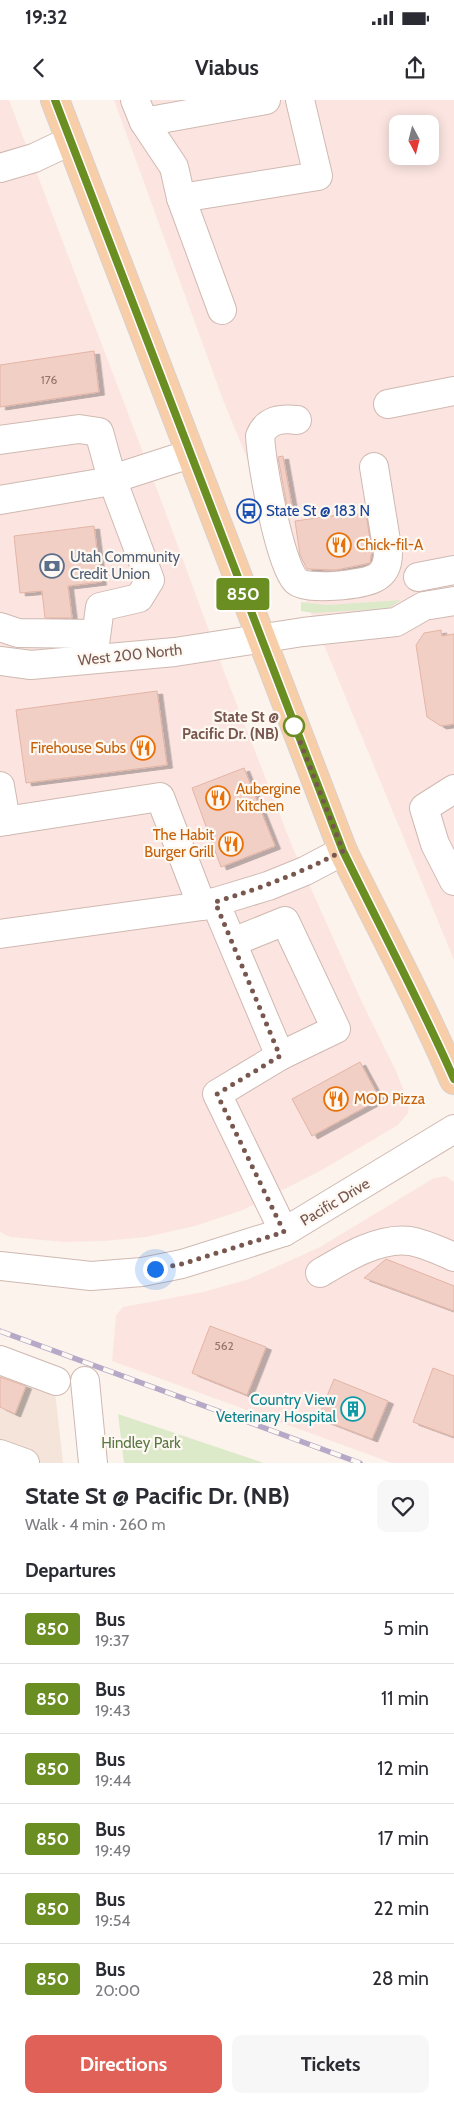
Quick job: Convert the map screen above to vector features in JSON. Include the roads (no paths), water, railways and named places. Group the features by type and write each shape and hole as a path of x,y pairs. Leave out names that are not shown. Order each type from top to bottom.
{"main road":[{"path":"55,100 164,380 190,454 343,851 385,938 433,1030 454,1080"}],"street":[{"path":"222,310 181,198 174,167 140,111 266,100"},
{"path":"181,198 318,176 300,100"},
{"path":"0,168 34,158 70,141"},
{"path":"388,404 454,391"},
{"path":"296,420 284,418 271,421 263,429 260,436 275,524 292,574 298,582 309,586 336,586 375,578 384,570 388,563 374,467"},
{"path":"0,440 79,429 99,432 112,479 150,580 139,598 100,607 95,647 18,633 0,627"},
{"path":"0,500 112,479 190,454"},
{"path":"418,577 454,570"},
{"name":"West 200 North","path":"0,660 31,665 95,647 175,652 260,638 396,622 424,606 454,601"},
{"path":"0,786 3,821 160,797 209,904 233,942 280,1056"},
{"path":"454,789 424,808 435,844 454,881"},
{"path":"0,934 209,904 268,886 305,871 343,851"},
{"path":"233,942 285,921 336,1029 280,1056 217,1094 284,1232"},
{"name":"Pacific Drive","path":"0,1266 91,1276 142,1272 182,1264 284,1232 454,1129"},
{"path":"320,1273 351,1254 382,1243 410,1241 454,1257"},
{"path":"0,1360 56,1381"},
{"path":"85,1382 93,1463"},
{"path":"0,1454 25,1463"}],"railway":[{"path":"0,1331 360,1463"}],"place":[{"name":"State St @ 183 N","path":"249,511"},
{"name":"Chick-fil-A","path":"339,545"},
{"name":"Utah Community Credit Union","path":"52,566"},
{"name":"State St @ Pacific Dr. (NB)","path":"294,726"},
{"name":"Firehouse Subs","path":"143,748"},
{"name":"Aubergine Kitchen","path":"218,798"},
{"name":"The Habit Burger Grill","path":"231,844"},
{"name":"MOD Pizza","path":"336,1099"},
{"name":"Country View Veterinary Hospital","path":"353,1409"}],"park label":[{"name":"Hindley Park","path":"141,1443"}]}
